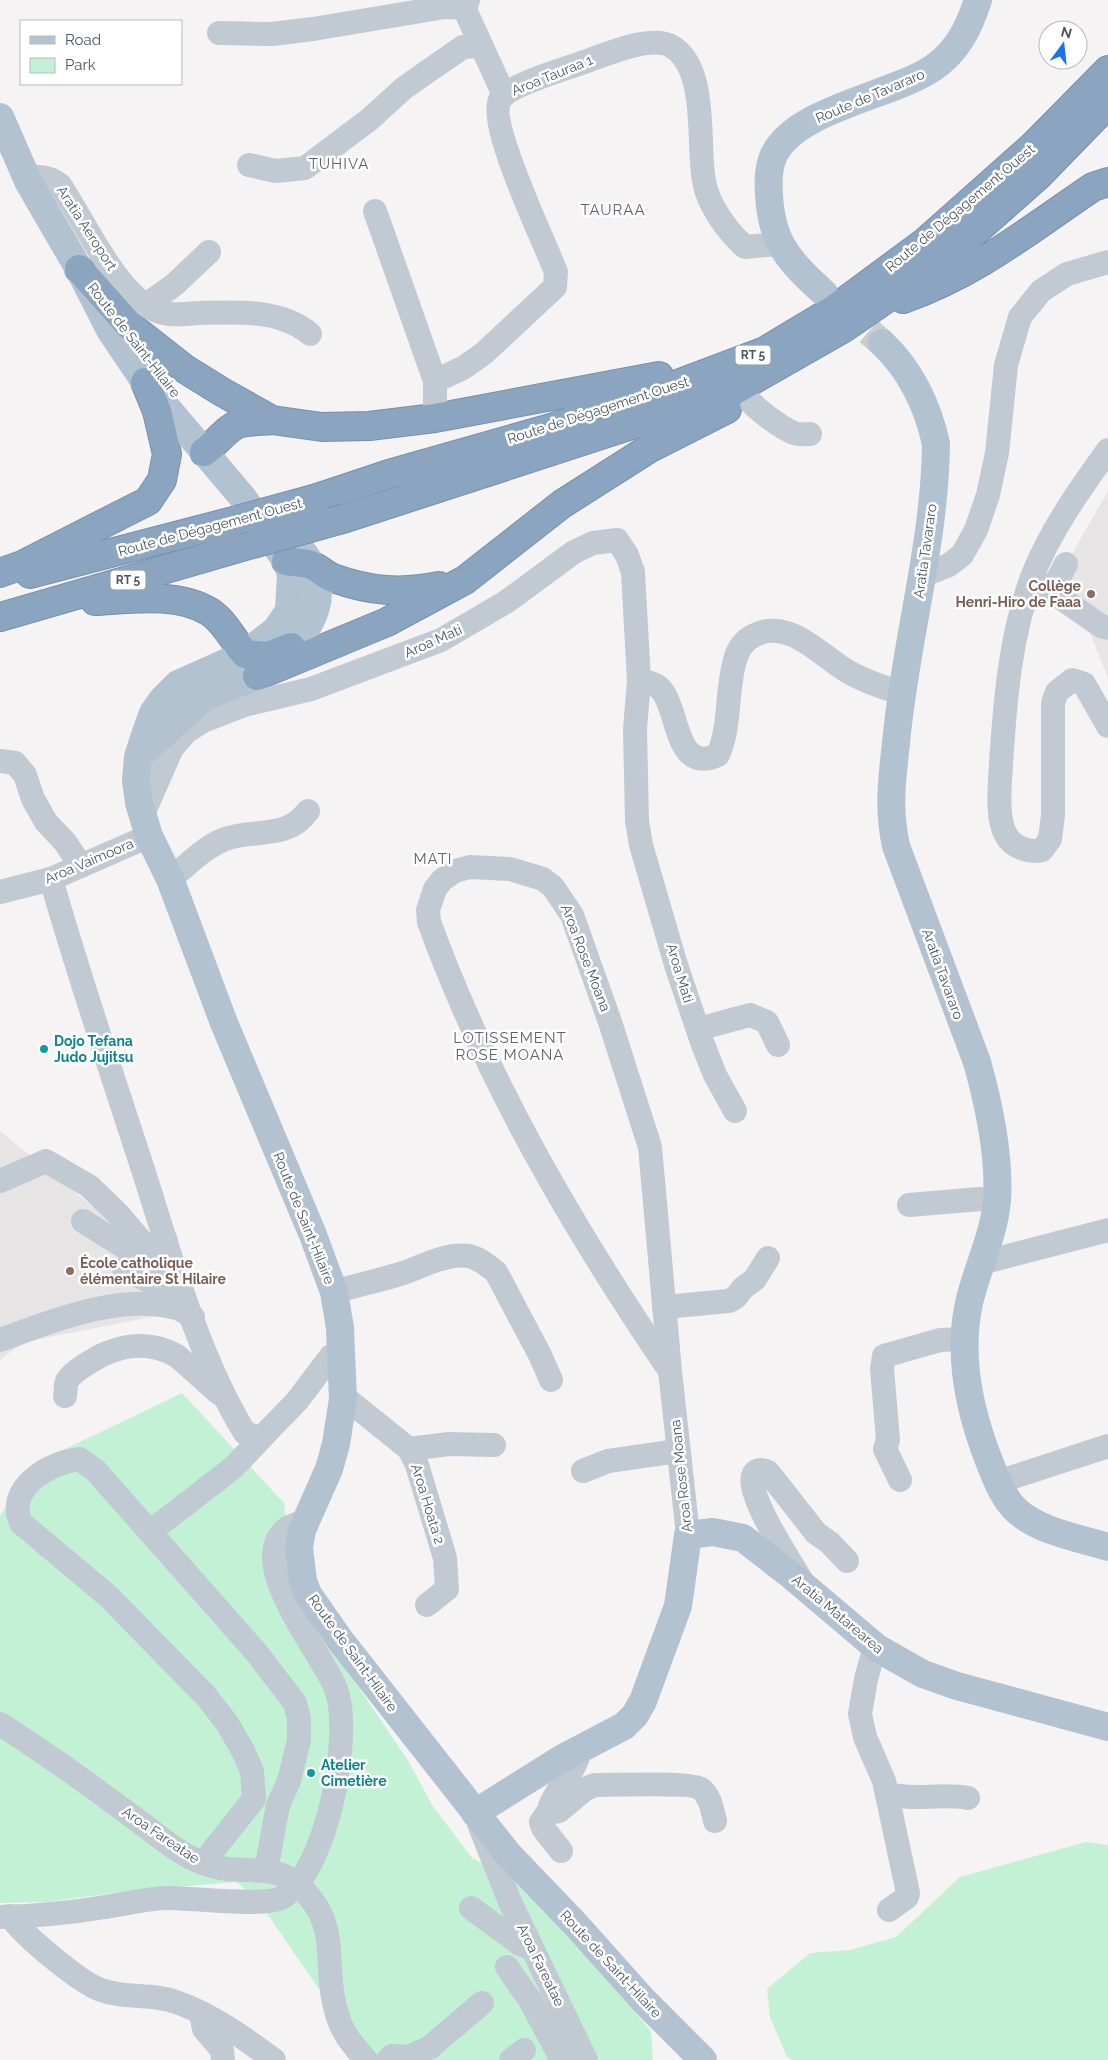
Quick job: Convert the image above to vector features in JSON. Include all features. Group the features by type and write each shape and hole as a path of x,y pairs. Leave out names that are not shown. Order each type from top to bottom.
{"highway":[{"name":"Route de Dégagement Ouest","path":"0,582 317,498 389,474 551,428 659,392 765,351 834,310 925,242 1034,146 1108,70"},
{"name":"Route de Dégagement Ouest","path":"0,618 346,518 730,393 869,312 944,259 1038,176 1108,104"},
{"path":"869,312 939,286 1006,248 1093,187 1108,182"},
{"path":"79,269 129,325 185,369 272,420"},
{"path":"49,603 141,599 190,604 210,612 222,624 251,665 387,622 465,580 570,499 650,448 774,386 787,376 815,345"},
{"path":"211,447 226,432 240,423 272,420 322,427 369,426 435,418 598,389 677,372 731,354 765,351"},
{"path":"0,573 22,565 148,501 162,480 167,454 157,411 144,382"},
{"path":"286,561 313,565 320,572 332,578 379,591 418,590 465,580"}],"main road":[{"name":"Route de Tavararo","path":"824,293 803,274 778,244 772,219 768,181 769,166 774,154 781,145 811,121 848,104 913,80 934,68 963,38 978,0"},
{"path":"0,117 25,176 79,269"},
{"name":"Route de Saint-Hilaire","path":"79,269 110,330 144,382 261,494 313,565 319,591 310,626 291,647 251,665 203,698 138,757 136,780 139,803 146,825 170,879 224,1023 317,1243 334,1292 340,1328 343,1396 336,1444 329,1469 305,1521 299,1548 300,1568 308,1594 340,1640 508,1854 577,1926 650,2007 703,2060"},
{"name":"Route de Saint-Hilaire","path":"79,269 211,447 286,561 292,574 289,611 251,665"},
{"name":"Aratia Tavararo","path":"882,343 904,368 916,388 932,428 936,444 924,575 900,693 890,802 891,823 899,854 980,1071 987,1097 991,1125 997,1176 997,1202 991,1234 970,1301 964,1340 965,1366 973,1415 980,1438 1008,1502 1031,1521 1108,1547"},
{"name":"Aratia Matarearea","path":"688,1535 713,1532 743,1538 876,1647 923,1674 957,1686 1108,1727"},
{"name":"Aroa Rose Moana","path":"475,1813 524,1780 624,1726 635,1715 643,1700 678,1606 688,1535"}],"street":[{"path":"219,33 272,34 467,4 480,46 504,96"},
{"name":"Aroa Tauraa 1","path":"434,381 463,368 483,354 547,297 555,287 557,280 553,264 500,131 498,107 504,96 524,84 625,48 646,43 663,43 672,46 688,66 695,82 704,181 708,196 734,238 745,247 778,244"},
{"path":"249,165 276,171 305,168 363,125 404,88 434,67 463,47 480,46"},
{"name":"Aratia Aeroport","path":"25,176 45,177 54,180 60,185 96,246 123,281 146,306 163,315 259,314 300,326 310,334"},
{"path":"375,211 434,381 435,418"},
{"path":"146,306 174,285 209,252"},
{"path":"924,575 949,565 962,555 976,530 988,495 997,453 1006,365 1020,317 1042,292 1067,274 1108,262"},
{"path":"748,399 757,410 784,428 795,434 810,434"},
{"path":"1108,450 1073,500 1032,578 1016,632 1004,713 1000,803 1006,835 1017,846 1028,851 1042,850 1050,838 1053,703 1057,692 1072,680 1082,683 1090,692 1108,726"},
{"name":"Aroa Mati","path":"146,825 168,757 187,731 203,721 244,705 311,689 441,640 506,602 574,552 592,543 617,540 627,555 633,572 639,681 635,729 637,821 640,837 676,965 698,1029 715,1075 735,1111"},
{"path":"1051,592 1066,564"},
{"path":"1032,578 1101,626 1108,628"},
{"path":"639,681 653,683 663,692 680,738 690,754 698,759 709,759 718,754 724,740 734,662 739,648 748,638 760,632 775,631 790,634 804,640 848,672 900,693"},
{"path":"0,761 15,763 25,775 33,798 46,822 65,842 81,866"},
{"path":"170,879 209,848 224,840 286,828 299,823 308,811"},
{"name":"Aroa Vaimoora","path":"0,892 51,879 81,866 146,825"},
{"name":"Aroa Rose Moana","path":"670,1371 586,1242 522,1130 476,1036 429,922 428,910 435,889 442,880 455,871 470,867 485,867 527,874 553,887 572,915 610,1022 650,1147 670,1371 688,1535"},
{"path":"51,879 112,1078 193,1317 228,1402 245,1433 257,1438 264,1435"},
{"path":"698,1029 750,1015 767,1022 778,1045"},
{"path":"0,1181 46,1160 89,1186 119,1215 143,1243 151,1246 166,1241"},
{"path":"909,1205 980,1199 997,1202"},
{"path":"84,1221 158,1268 178,1277"},
{"path":"981,1263 1108,1230"},
{"path":"334,1292 404,1272 430,1262 452,1257 470,1256 485,1263 496,1272 540,1355 550,1380"},
{"path":"664,1307 729,1301 755,1279 768,1258"},
{"path":"124,1269 168,1290 178,1277"},
{"path":"0,1340 71,1316 119,1306 143,1305 177,1308 193,1317"},
{"path":"900,1480 885,1449 888,1440 882,1369 884,1356 940,1340 964,1340"},
{"path":"65,1396 67,1381 76,1371 95,1359 125,1345 145,1345 169,1351 177,1356 228,1402"},
{"path":"151,1532 234,1467 298,1401 331,1356 341,1350"},
{"name":"Aroa Hoata 2","path":"343,1396 409,1449 417,1465 444,1558 447,1589 427,1605"},
{"path":"409,1449 449,1444 494,1445"},
{"path":"998,1482 1108,1446"},
{"path":"583,1471 616,1459 678,1451"},
{"path":"202,1863 254,1799 252,1771 228,1723 206,1696 108,1596 21,1523 16,1505 24,1488 40,1474 65,1461 80,1459 96,1471 256,1652 295,1703 299,1719 299,1740 289,1781 278,1805 266,1871"},
{"path":"807,1589 766,1521 751,1482 753,1474 757,1470 768,1472 816,1533 830,1543 847,1561"},
{"path":"5,1917 90,1910 166,1898 254,1903 279,1899 299,1884 329,1820 341,1734 341,1708 336,1688 280,1587 274,1566 273,1552 280,1535 286,1528 305,1521"},
{"path":"876,1647 860,1714 865,1737 888,1794 908,1893 907,1897 889,1910"},
{"name":"Aroa Fareatae","path":"0,1724 182,1852 202,1863 248,1871 282,1873 299,1884 323,1915 327,1929 331,1983 336,2006 344,2032 366,2060"},
{"path":"561,1851 543,1828 541,1822 551,1808 554,1796 577,1765 580,1750"},
{"path":"551,1808 554,1812 559,1811 585,1789 595,1785 699,1787 711,1803 715,1821"},
{"path":"888,1794 915,1799 940,1796 968,1798"},
{"path":"254,1799 278,1805"},
{"name":"Aroa Fareatae","path":"475,1813 499,1878 586,2060"},
{"path":"472,1908 520,1944 532,1950"},
{"path":"5,1917 33,1942 102,1990 160,1997 178,2002 238,2034 274,2060"},
{"path":"507,1967 530,2000 562,2060"},
{"path":"388,2060 392,2056 408,2057 429,2048 482,2003"},
{"path":"202,2014 204,2030 222,2050 223,2060"}],"shaded area":[{"name":"Collège Henri-Hiro de Faaa","path":"1108,491 1108,678 1064,568"},
{"name":"École catholique élémentaire St Hilaire","path":"0,1131 117,1227 162,1315 24,1342 0,1360"}],"green space":[{"path":"182,1393 284,1503 297,1596 409,1762 432,1805 472,1858 490,1867 514,1874 565,1931 651,2031 653,2060 368,2060 259,1902 237,1882 128,1891 47,1902 0,1903 0,1516 30,1466"},
{"path":"1086,1842 1108,1845 1108,2060 792,2060 787,2057 770,2017 767,1989 810,1953 850,1950 896,1937 960,1877"}],"tunnel":[{"path":"837,304 882,343"}],"place":[{"name":"Collège Henri-Hiro de Faaa","path":"1091,594"},
{"name":"Dojo Tefana Judo Jujitsu","path":"44,1049"},
{"name":"École catholique élémentaire St Hilaire","path":"70,1271"},
{"name":"Atelier Cimetière","path":"311,1773"}],"district":[{"name":"TUHIVA","path":"339,164"},
{"name":"TAURAA","path":"613,210"},
{"name":"MATI","path":"433,859"},
{"name":"LOTISSEMENT ROSE MOANA","path":"510,1046"}]}
